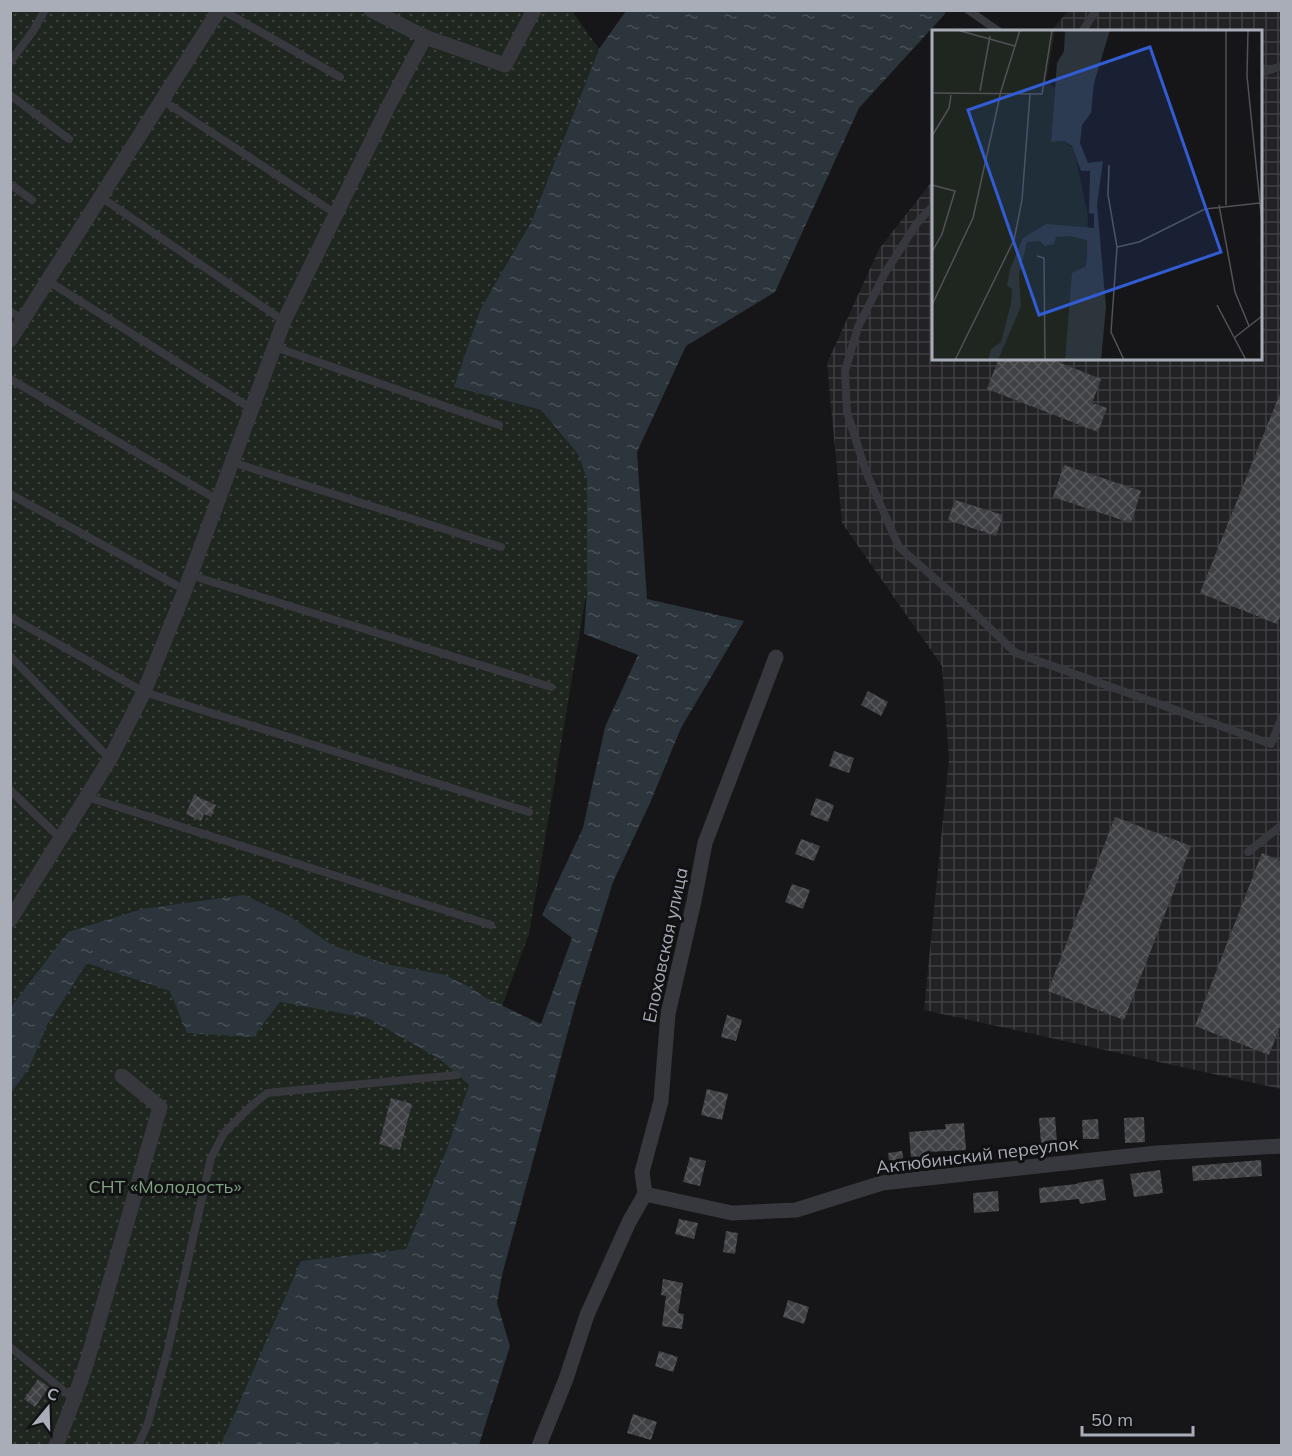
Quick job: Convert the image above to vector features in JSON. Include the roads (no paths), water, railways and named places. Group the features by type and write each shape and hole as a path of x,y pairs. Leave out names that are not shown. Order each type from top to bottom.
{"street":[{"path":"10,340 17,315 48,281 221,10"},
{"path":"371,10 425,37 505,65 534,10"},
{"path":"10,920 110,759 144,692 284,321 388,107 425,37"},
{"name":"Елоховская улица","path":"645,1194 642,1172 662,1101 668,1014 705,843 776,657"},
{"path":"56,1446 74,1400 92,1343 160,1107 122,1076"},
{"name":"Актюбинский переулок","path":"645,1194 732,1213 796,1210 882,1183 1157,1154 1281,1146"},
{"path":"539,1446 566,1379 587,1315 629,1222 645,1194"}],"lane":[{"path":"10,62 45,10"},
{"path":"221,10 340,77"},
{"path":"968,10 997,30"},
{"path":"1083,30 1096,10"},
{"path":"1262,73 1281,66"},
{"path":"10,95 69,139"},
{"path":"162,100 336,214"},
{"path":"10,184 32,200"},
{"path":"102,198 284,321"},
{"path":"932,205 917,223 885,273 858,327 845,371 847,412 866,472 899,547 1016,653 1271,744 1281,717"},
{"path":"48,281 252,409"},
{"path":"275,347 499,425"},
{"path":"10,379 218,500"},
{"path":"232,462 501,547"},
{"path":"10,494 184,590"},
{"path":"190,575 551,687"},
{"path":"10,617 144,692 529,812"},
{"path":"10,656 110,759"},
{"path":"10,790 61,839"},
{"path":"87,796 491,925"},
{"path":"1248,852 1281,825"},
{"path":"138,1446 147,1423 168,1349 211,1158 224,1133 267,1093 457,1075"},
{"path":"10,1347 74,1400"}],"water":[{"path":"626,11 946,11 859,108 775,292 686,346 637,452 647,599 744,621 681,728 650,803 613,882 577,998 502,1275 497,1303 510,1346 479,1445 221,1445 301,1261 406,1249 446,1151 469,1085 441,1060 368,1018 280,1002 253,1037 187,1033 170,991 87,963 47,1025 29,1068 11,1093 11,1007 68,932 142,909 244,895 289,916 332,945 386,964 445,975 486,998 541,1024 572,938 542,915 583,828 605,727 638,655 584,634 587,589 587,479 578,454 541,410 454,387 481,308 531,222 599,49"}],"park label":[{"name":"СНТ «Молодость»","path":"165,1186"}]}
